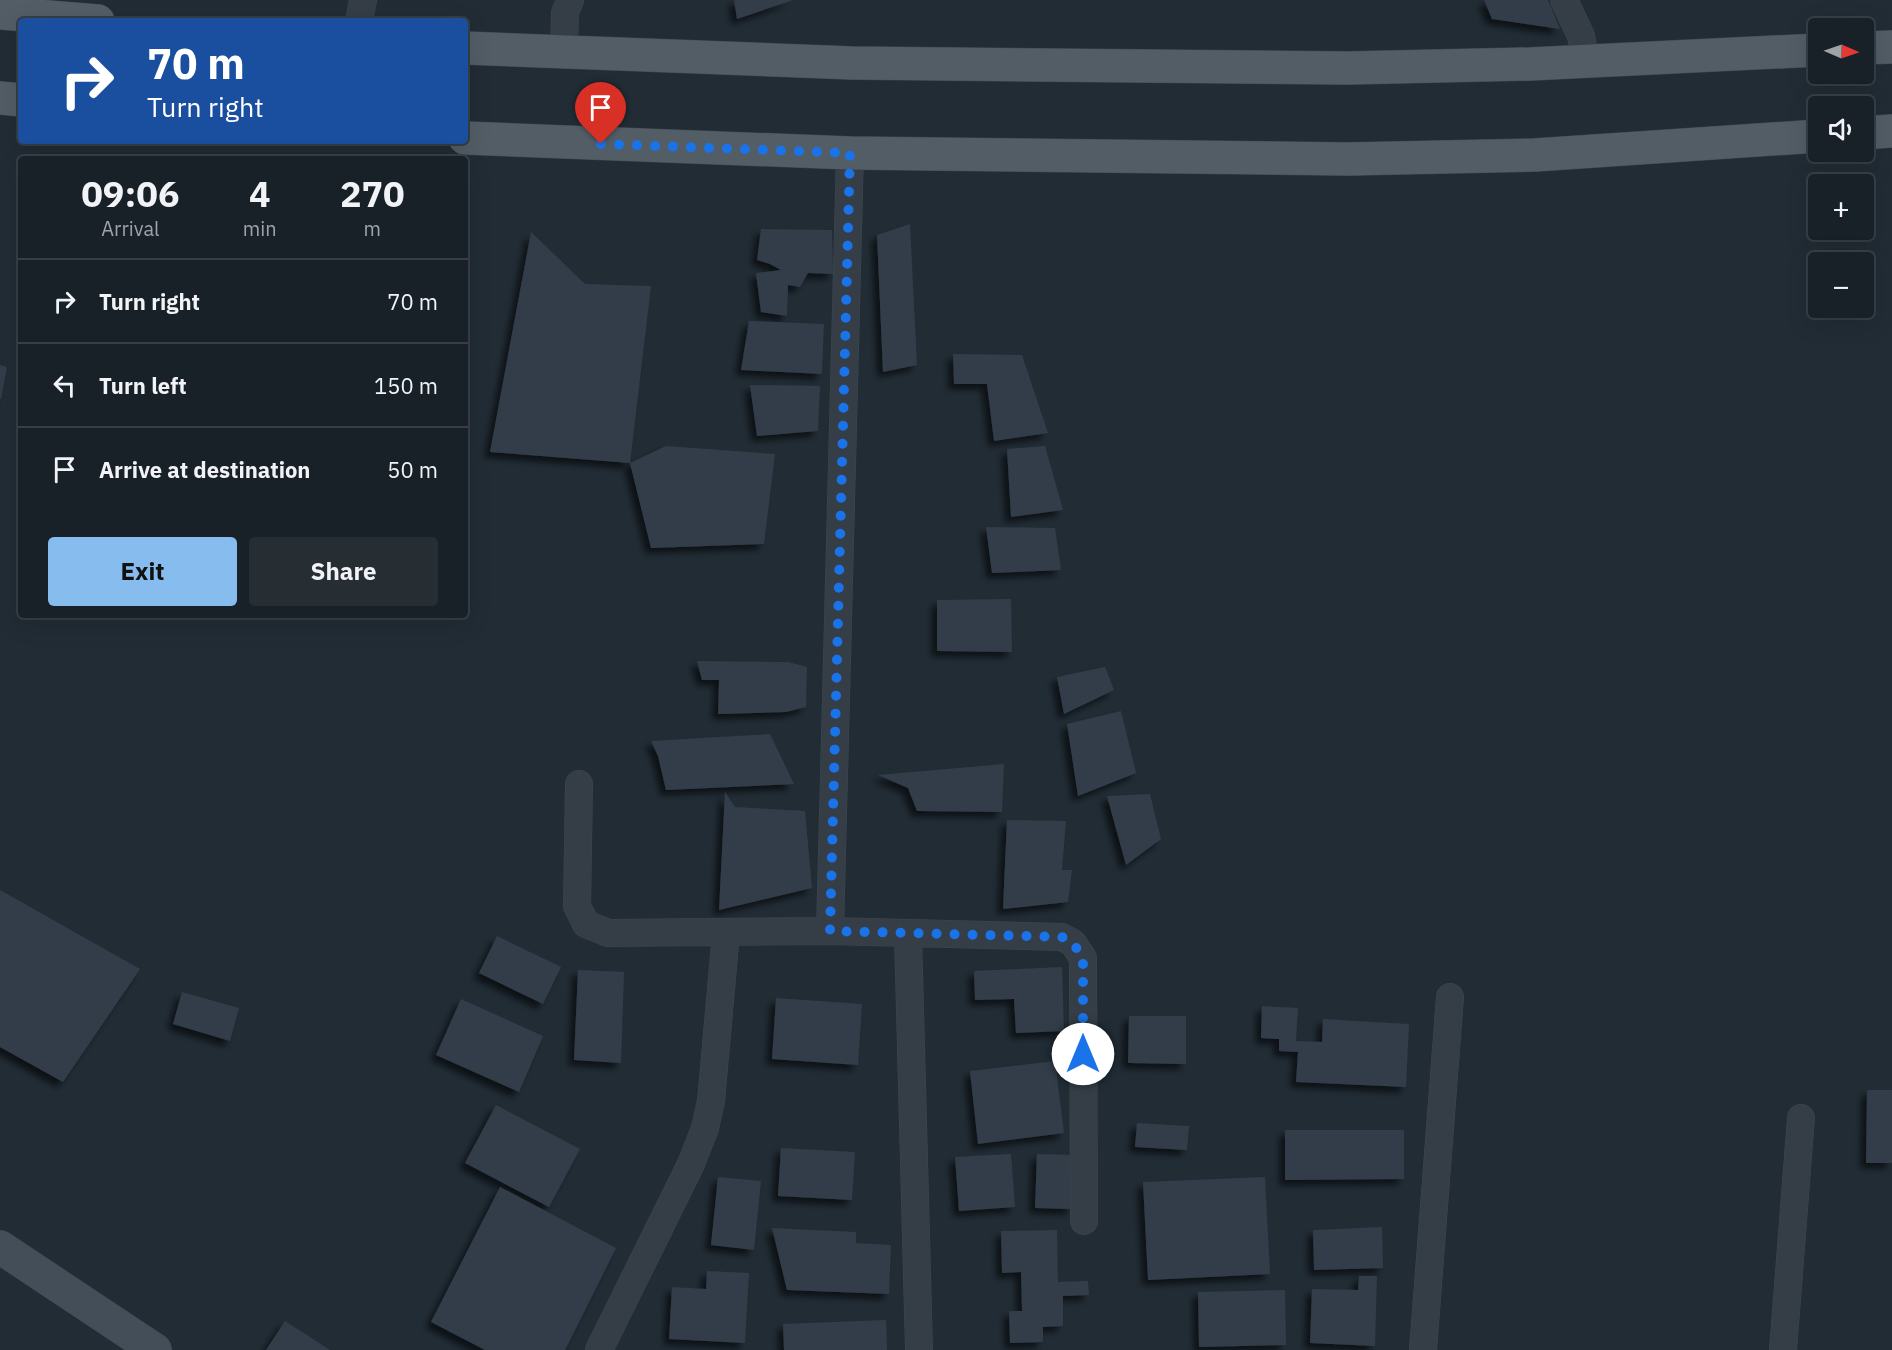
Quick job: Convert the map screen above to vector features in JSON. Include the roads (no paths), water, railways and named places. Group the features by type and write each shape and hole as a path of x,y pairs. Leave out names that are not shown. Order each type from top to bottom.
{"main road":[{"path":"0,13 61,18"},
{"path":"1874,48 1892,47"},
{"path":"468,48 852,63 1348,68 1586,62 1808,51"},
{"path":"0,98 18,100"},
{"path":"1874,132 1892,131"},
{"path":"468,138 850,153 1348,159 1535,155 1808,137"}],"street":[{"path":"360,18 363,0"},
{"path":"564,51 565,14 570,0"},
{"path":"1564,0 1581,36 1586,62"},
{"path":"830,931 850,153"},
{"path":"579,784 577,906 586,924 608,933 830,931 1062,937 1073,943 1083,958 1084,1221"},
{"path":"599,1350 686,1175 705,1128 711,1101 726,933"},
{"path":"908,934 919,1350"},
{"path":"1423,1350 1450,997"},
{"path":"1783,1350 1801,1118"},
{"path":"0,1247 155,1350"}]}
